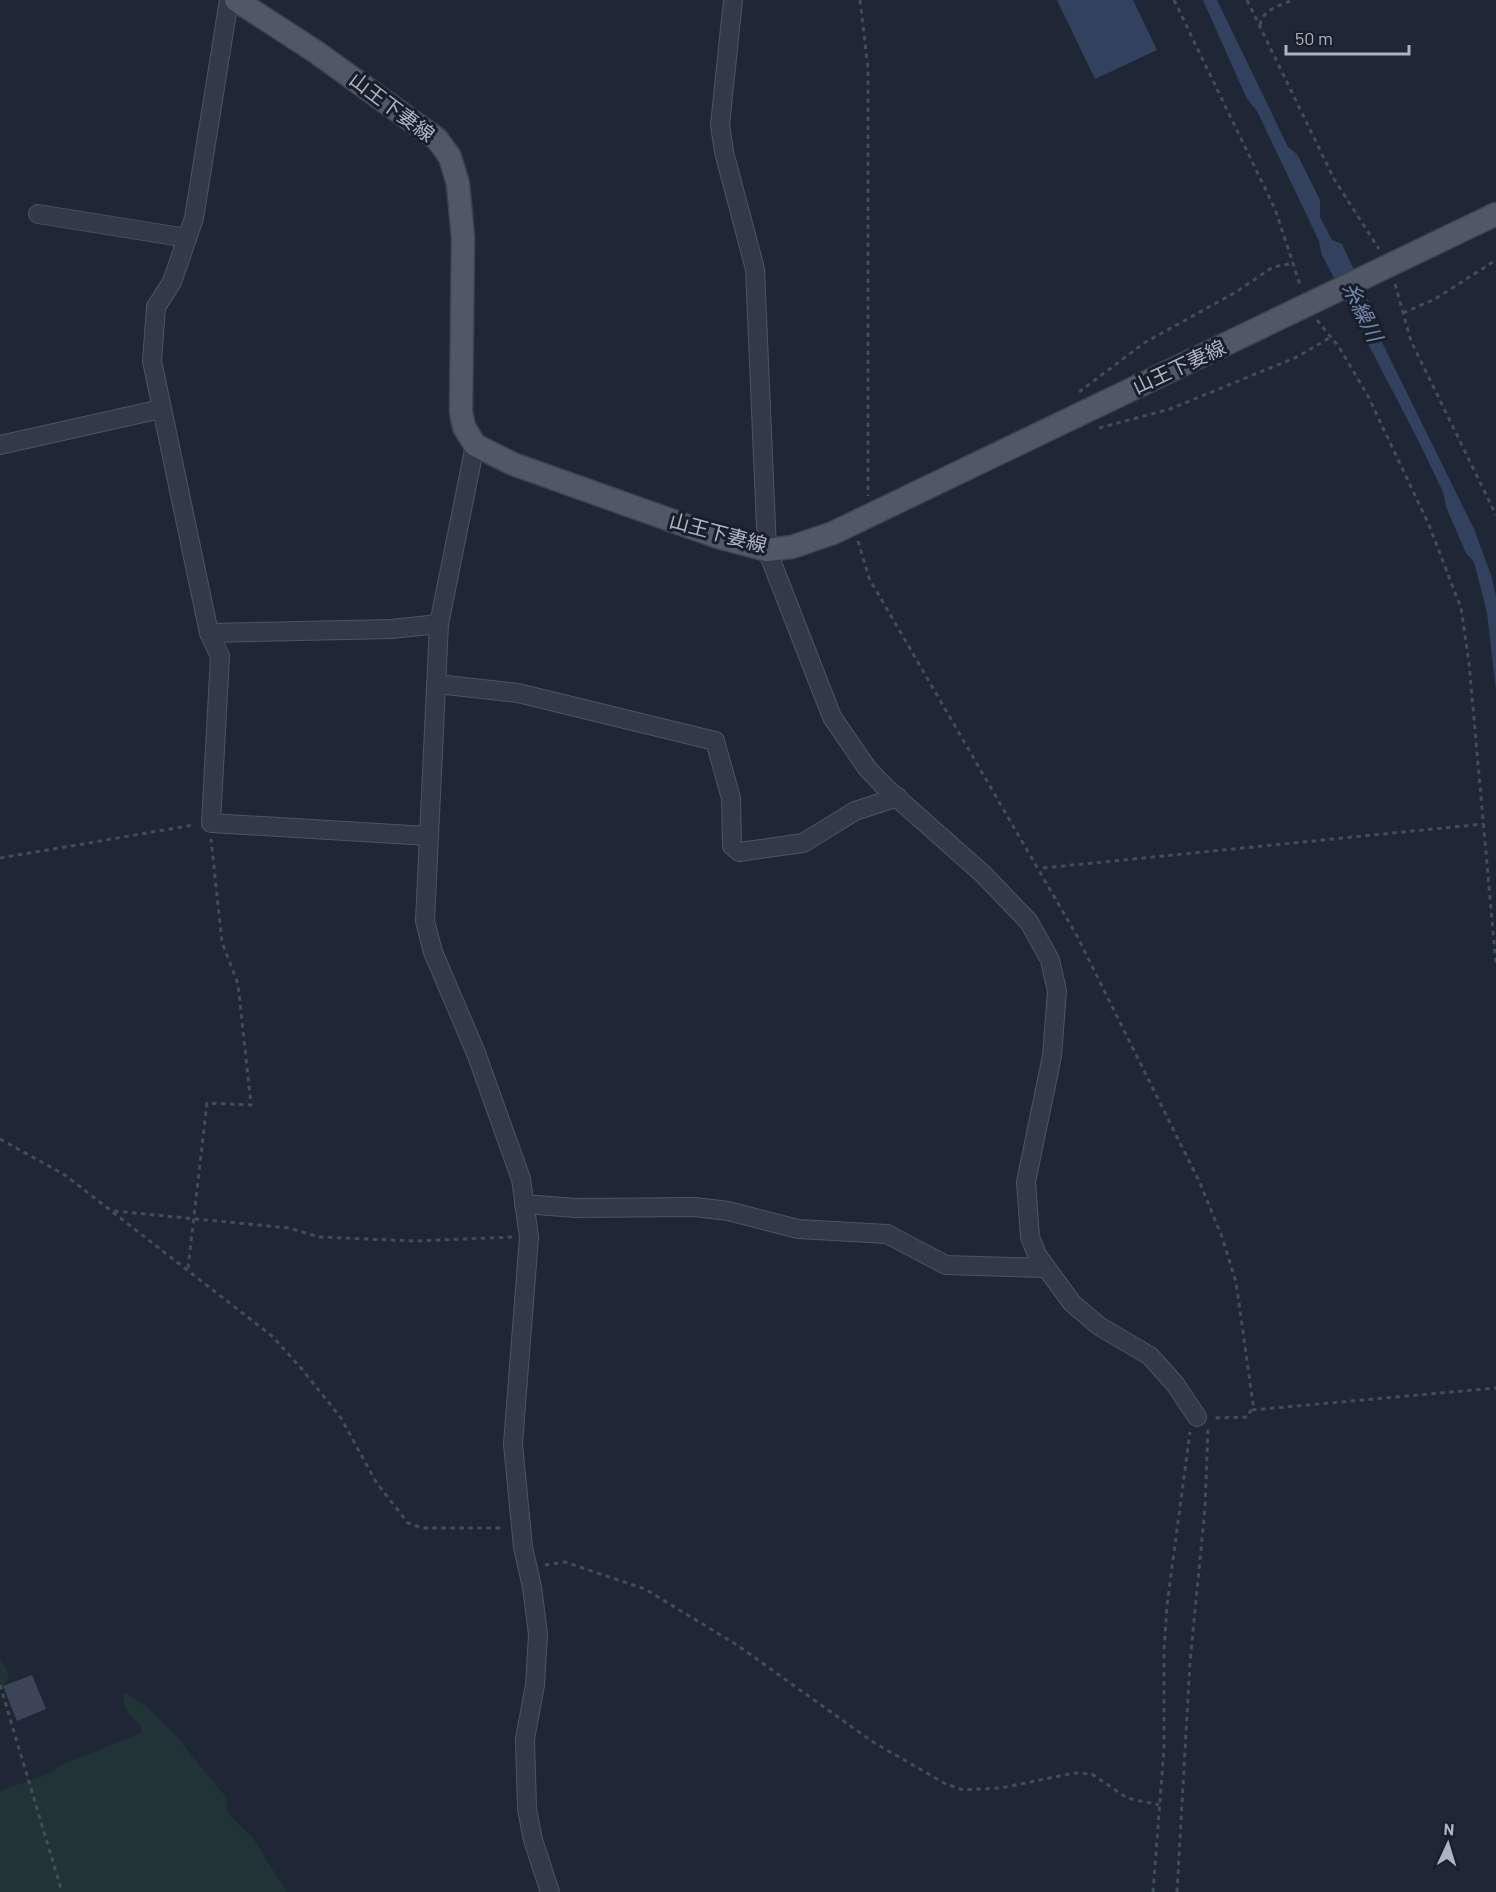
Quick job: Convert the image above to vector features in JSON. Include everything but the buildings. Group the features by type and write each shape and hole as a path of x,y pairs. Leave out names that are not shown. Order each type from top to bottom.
{"main road":[{"name":"山王下妻線","path":"236,0 316,51 437,138 450,157 458,184 463,238 461,412 464,427 475,445 513,464 604,498 718,537 767,550 862,533 1314,303 1496,214"}],"street":[{"path":"229,0 194,219 172,282 156,307 152,361 209,633 220,656 211,823 428,836"},
{"path":"733,0 720,125 724,152 755,269 767,550 832,717 867,768 983,874 1029,922 1050,960 1056,991 1052,1056 1026,1182 1030,1236 1036,1255 1072,1303 1100,1326 1150,1356 1176,1384 1197,1417"},
{"path":"38,214 188,238"},
{"path":"0,445 162,409"},
{"path":"475,445 439,624 425,921 433,952 476,1053 521,1179 529,1237 513,1444 521,1528 538,1634 535,1684 525,1739 527,1809 533,1840 550,1892"},
{"path":"209,633 391,629 439,624"},
{"path":"437,684 518,693 715,741 731,798 732,846 740,852 803,843 855,811 897,797"},
{"path":"524,1204 576,1208 695,1207 728,1211 798,1229 887,1234 946,1265 1045,1268"}],"path":[{"path":"860,0 868,69 868,498 878,493"},
{"path":"1174,0 1275,209 1294,263 1331,337 1368,396 1455,586 1466,636 1496,965"},
{"path":"1246,0 1334,179 1368,233 1403,313 1420,361 1496,515"},
{"path":"1260,27 1264,15 1293,0"},
{"path":"1403,313 1435,299 1496,260"},
{"path":"1077,393 1144,343 1236,292 1273,267 1294,263"},
{"path":"1091,431 1170,408 1297,357 1331,337"},
{"path":"862,533 869,578 1077,936 1200,1183 1236,1282 1252,1410 1248,1417 1244,1418 1209,1418 1177,1892"},
{"path":"0,858 211,823 222,942 238,984 251,1105 207,1103 188,1269"},
{"path":"1043,868 1483,824"},
{"path":"0,1139 65,1175 272,1336 301,1368 340,1418 376,1482 408,1523 422,1528 521,1528"},
{"path":"112,1211 289,1228 319,1238 416,1241 529,1237"},
{"path":"1252,1410 1496,1388"},
{"path":"1153,1892 1167,1605 1189,1434 1197,1417"},
{"path":"528,1568 565,1562 645,1589 737,1645 873,1742 946,1784 963,1790 1001,1788 1074,1773 1092,1774 1127,1798 1159,1805"},
{"path":"0,1685 62,1892"}],"shaded area":[{"path":"0,1660 9,1674 4,1688 0,1690"},
{"path":"124,1692 154,1714 180,1740 227,1798 227,1812 252,1837 287,1892 0,1892 0,1791 48,1774 63,1764 141,1733 141,1725 125,1707"}],"water":[{"path":"1057,0 1133,0 1157,50 1095,79"},
{"name":"糸繰川","path":"1203,0 1217,0 1288,147 1297,154 1320,200 1320,217 1332,240 1342,244 1373,311 1372,319 1377,332 1474,529 1491,575 1496,596 1496,690 1487,613 1474,562 1466,553 1446,507 1443,492 1418,440 1322,255 1319,241 1257,111 1247,99"}]}
